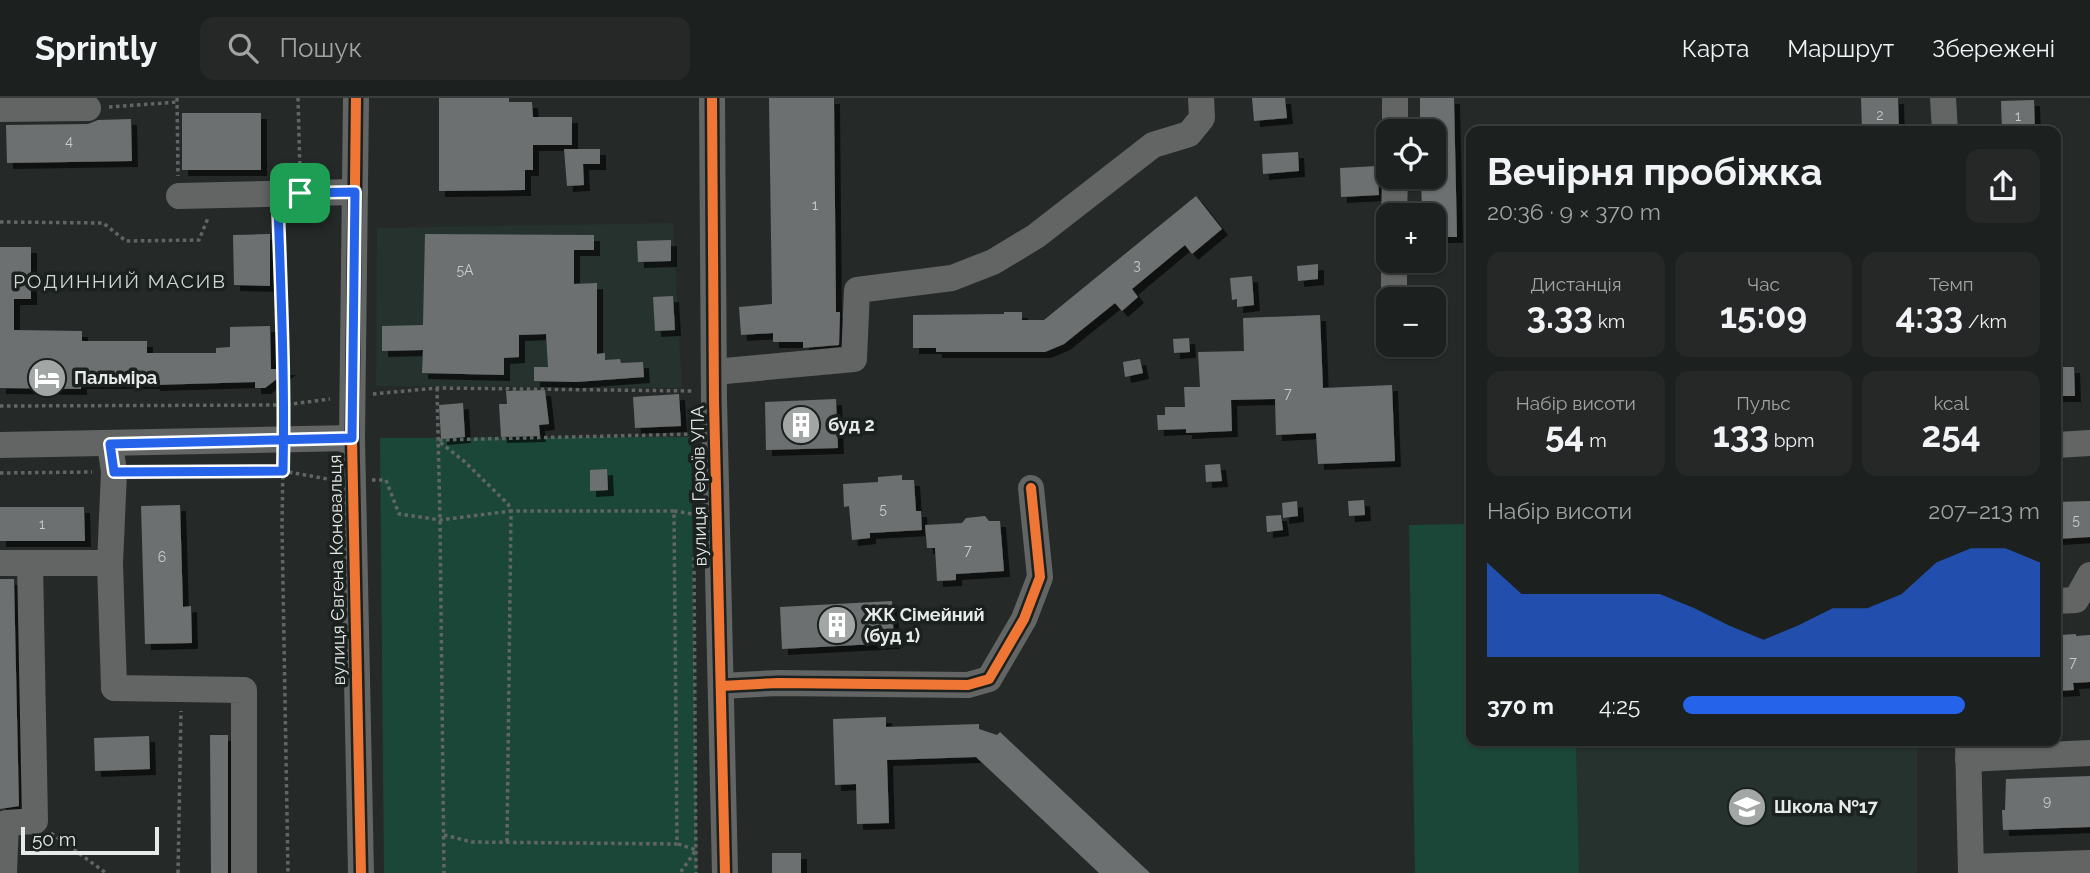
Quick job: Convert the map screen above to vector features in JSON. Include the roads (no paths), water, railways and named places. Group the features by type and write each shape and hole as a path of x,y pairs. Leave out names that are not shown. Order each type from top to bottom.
{"street":[{"name":"вулиця Євгена Коновальця","path":"356,98 352,438 361,873"},
{"name":"вулиця Героїв УПА","path":"712,98 714,372 725,873"},
{"path":"714,372 854,359 857,290 952,278 993,262 1036,236 1153,145 1189,134 1202,118 1201,98"},
{"path":"1395,98 1395,119"},
{"path":"1943,98 1945,126"},
{"path":"0,109 88,108"},
{"path":"179,196 355,192"},
{"path":"0,445 352,438"},
{"path":"2061,445 2090,443"},
{"path":"110,444 114,472 110,563 114,688 244,690 244,873"},
{"path":"721,686 778,683 968,685 989,679 1024,619 1040,577 1031,488"},
{"path":"0,562 110,563"},
{"path":"4,873 6,823 35,821 30,563"},
{"path":"2061,601 2076,600 2090,575"},
{"path":"2090,753 1968,750 1971,870 2090,863"}],"place":[{"name":"Пальміра","path":"47,378"},
{"name":"буд 2","path":"801,425"},
{"name":"ЖК Сімейний (буд 1)","path":"837,625"},
{"name":"Школа №17","path":"1747,807"}],"district":[{"name":"РОДИННИЙ МАСИВ","path":"120,281"}]}
